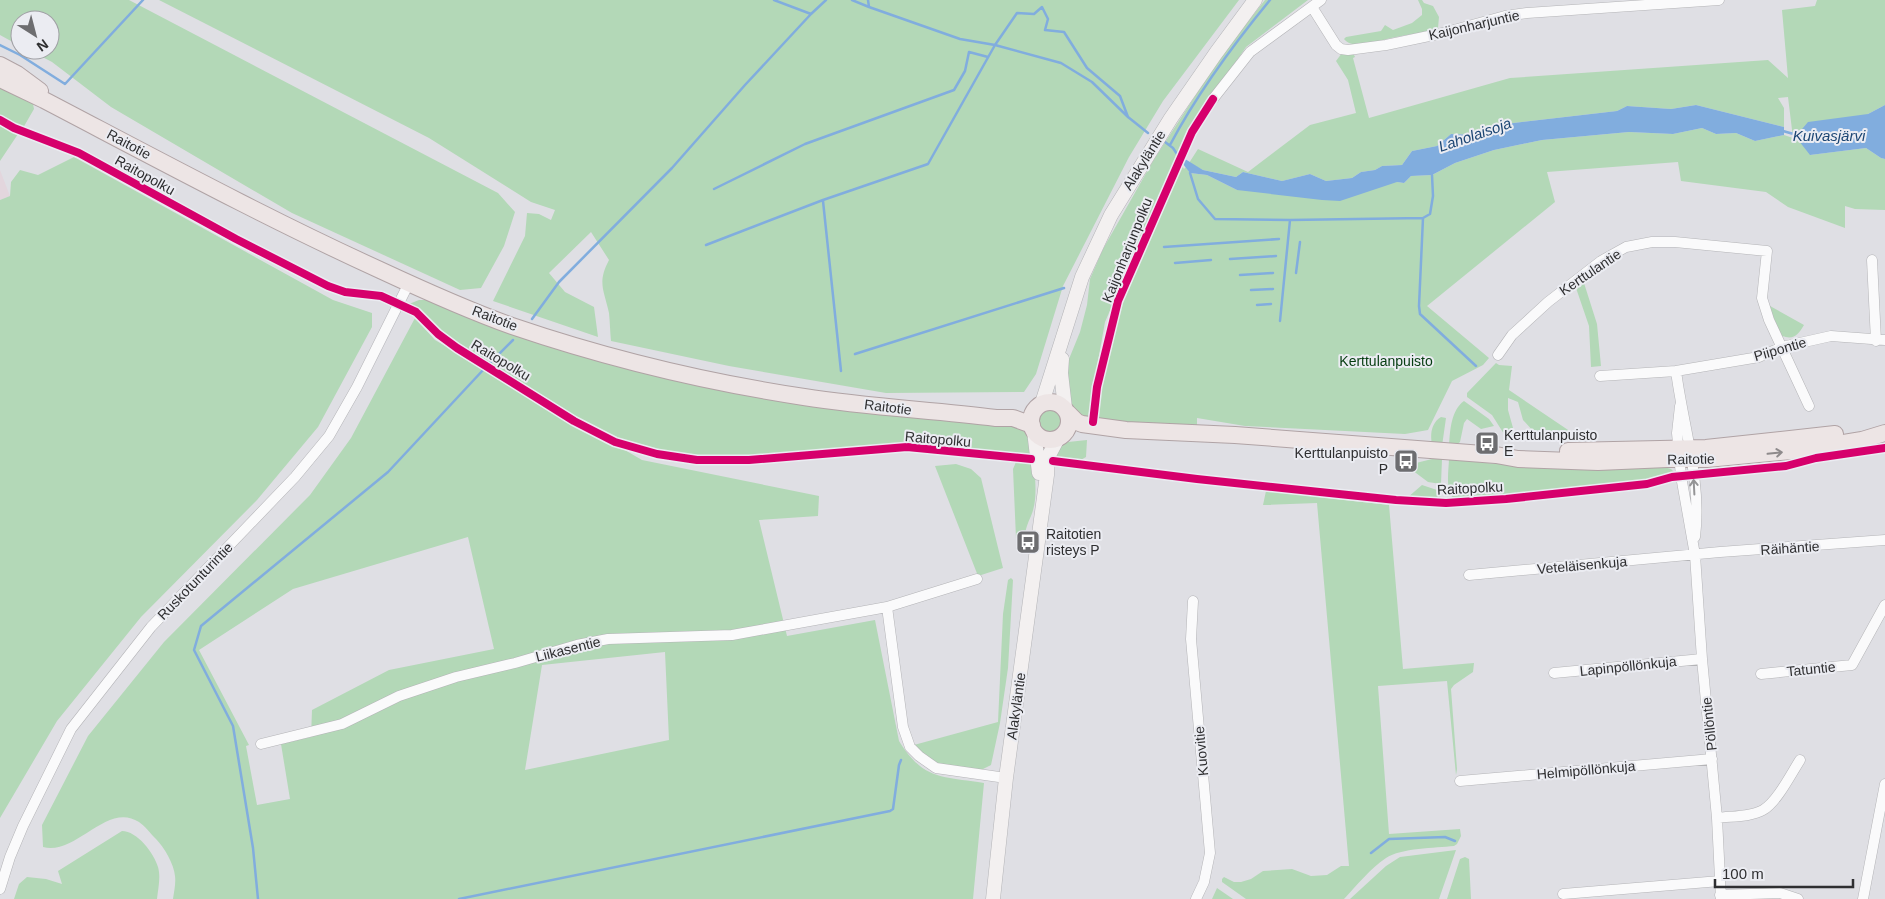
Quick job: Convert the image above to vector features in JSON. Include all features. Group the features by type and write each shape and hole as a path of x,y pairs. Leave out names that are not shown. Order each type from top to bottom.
{"main road":[{"name":"Alakyläntie","path":"1040,405 1048,390 1082,277 1120,198 1176,110 1256,0"},
{"name":"Raitotie","path":"0,65 17,74 74,116"},
{"name":"Raitotie","path":"0,79 307,237 409,283 512,326 660,369 737,386 806,398 891,408 1014,418 1033,428"},
{"name":"Alakyläntie","path":"1063,336 1061,373 1066,411"},
{"path":"1054,402 1066,411 1069,425 1060,437 1045,439 1033,428 1031,418 1040,405 1054,402"},
{"name":"Raitotie","path":"950,412 1040,405"},
{"name":"Raitotie","path":"1066,411 1077,422 1082,424 1126,430 1496,455 1520,452 1685,454 1801,450 1862,440 1885,432"},
{"name":"Alakyläntie","path":"1033,428 1039,457 1041,514"},
{"name":"Raitotie","path":"1060,437 1126,430"},
{"name":"Alakyläntie","path":"993,899 1006,778 1048,458 1060,437"}],"street":[{"path":"1213,99 1250,52 1321,0"},
{"name":"Kaijonharjuntie","path":"1312,7 1336,45 1341,49 1348,50 1386,45 1444,33 1512,15 1550,10 1719,0"},
{"name":"Kerttulantie","path":"1498,355 1512,334 1548,302 1602,260 1626,247 1652,242 1675,242 1768,251 1762,298 1769,320 1782,347"},
{"path":"1872,260 1881,340"},
{"name":"Ruskotunturintie","path":"0,890 10,857 23,826 71,729 151,628 295,477 328,436 358,387 409,283"},
{"name":"Piipontie","path":"1600,376 1676,371 1759,357 1782,347 1831,336 1881,340"},
{"path":"1782,347 1809,406"},
{"path":"1676,371 1680,406 1677,433 1685,454"},
{"name":"Pöllöntie","path":"1685,454 1696,524 1694,552 1717,818 1720,897"},
{"name":"Räihäntie","path":"1694,552 1885,540"},
{"name":"Veteläisenkuja","path":"1469,576 1694,552"},
{"name":"Liikasentie","path":"261,744 342,724 399,696 456,677 516,663 577,645 608,640 732,635 887,607 977,579"},
{"name":"Kuovitie","path":"1193,601 1191,639 1210,852 1204,882 1196,899"},
{"name":"Tatuntie","path":"1761,674 1852,664 1885,604"},
{"path":"887,607 903,727 910,747 936,768 1006,778"},
{"name":"Lapinpöllönkuja","path":"1554,673 1702,659"},
{"name":"Helmipöllönkuja","path":"1460,781 1712,759"},
{"path":"1717,818 1763,811 1770,805 1800,760"},
{"path":"1864,899 1881,834 1885,784"},
{"path":"1562,894 1720,882"},
{"path":"1720,897 1780,894 1798,899"}],"shaded area":[{"path":"0,170 10,196 0,200"}],"green space":[{"path":"0,0 129,0 498,193 515,212 504,246 481,288 460,290 292,213 111,107 48,60 60,60 60,10 10,10 10,40 0,35"},
{"path":"159,0 1239,0 1163,101 1129,157 1063,286 1036,374 1024,392 886,393 729,366 611,341 609,313 602,281 609,260 591,232 549,273 565,292 594,307 598,337 493,301 525,236 527,213 539,214 551,220 555,210 531,202 429,138"},
{"path":"1265,0 1308,0 1246,47 1187,134 1105,322 1088,417 1081,416 1073,407 1066,392 1069,359 1080,332 1087,305 1090,279 1103,249 1153,161 1221,56"},
{"path":"1418,0 1433,6 1439,17 1438,28 1362,45 1349,43 1344,39 1346,37 1381,31 1385,25 1393,30 1412,23 1422,15 1422,9"},
{"name":"Kerttulanpuisto","path":"1817,0 1885,0 1885,105 1868,114 1810,155 1866,148 1885,159 1885,210 1855,209 1845,206 1845,228 1788,207 1766,192 1681,181 1678,162 1547,172 1555,202 1427,306 1489,358 1483,365 1452,381 1428,430 1405,434 1245,426 1197,418 1197,427 1098,420 1101,386 1116,320 1139,256 1180,162 1184,169 1186,167 1190,173 1207,175 1237,190 1404,183 1411,176 1432,175 1455,163 1494,150 1542,140 1629,132 1673,134 1702,128 1716,134 1736,133 1755,141 1784,135 1793,138 1788,97 1778,98 1784,108 1784,127 1696,105 1671,109 1627,106 1617,111 1497,125 1475,135 1451,134 1437,146 1412,151 1402,165 1382,166 1375,170 1361,172 1352,178 1326,181 1310,174 1282,181 1243,172 1236,177 1203,170 1189,163 1198,149 1248,172 1310,125 1356,113 1348,80 1336,61 1342,53 1353,53 1355,57 1353,58 1369,118 1510,78 1768,60 1788,78 1782,10 1815,6"},
{"path":"0,86 33,104 34,109 23,128 0,116"},
{"path":"0,123 18,134 0,161"},
{"path":"74,157 333,300 372,313 372,327 318,427 257,500 141,617 57,721 0,818 0,200 10,196 11,182 20,170 38,175"},
{"path":"1584,283 1597,324 1601,366 1591,367 1589,326 1576,288"},
{"path":"419,300 429,300 598,360 1023,426 1031,440 1033,455 916,442 749,458 698,457 658,451 617,438 595,428 446,338 424,314 409,304"},
{"path":"1770,306 1804,325 1798,334 1793,337 1782,336 1769,309"},
{"path":"415,318 435,340 642,460 819,496 818,516 759,520 787,636 875,620 899,741 908,754 926,770 945,777 984,783 973,899 173,899 175,879 171,861 159,842 139,822 127,817 115,818 103,823 67,844 55,848 43,847 42,825 88,736 164,642 310,495 351,438","holes":["468,537 494,649 389,670 312,710 311,737 281,744 290,799 257,805 246,746 249,745 199,650 293,589","665,652 669,740 525,770 542,665"]},
{"path":"1496,363 1512,366 1509,390 1577,436 1561,436 1546,430 1534,432 1523,420 1518,402 1508,398 1508,410 1515,435 1504,434 1492,415 1467,397 1467,393"},
{"path":"1464,401 1489,419 1494,426 1481,429 1467,419 1464,423 1460,442 1449,446 1454,415"},
{"path":"1050,409 1059,413 1063,422 1059,431 1050,435 1041,431 1037,422 1041,413"},
{"path":"1441,417 1446,418 1442,446 1432,445 1432,429 1435,422"},
{"path":"1087,440 1086,457 1079,461 1054,457 1059,447 1068,442"},
{"path":"1449,458 1493,464 1539,466 1661,466 1671,469 1676,474 1645,482 1456,500 1452,497 1449,487"},
{"path":"1432,459 1442,459 1441,484 1428,482 1404,464 1412,464"},
{"path":"1016,462 1034,463 1035,503 1024,539 1016,538 1013,469"},
{"path":"956,464 971,469 981,478 1003,568 978,576 935,466"},
{"path":"1422,485 1440,491 1441,496 1437,499 1407,498"},
{"path":"1266,491 1389,505 1403,669 1474,663 1473,672 1451,689 1456,775 1447,681 1378,686 1389,834 1460,829 1461,836 1454,846 1409,850 1386,858 1369,872 1344,899 1246,899 1222,882 1224,877 1234,882 1241,882 1251,879 1263,871 1292,869 1311,876 1327,875 1341,866 1349,866 1317,503 1263,505"},
{"path":"1011,578 1013,580 1008,668 1000,723 991,765 981,770 940,764 930,759 914,745 998,722 1003,614 1008,580"},
{"path":"122,831 128,832 139,839 149,849 156,861 159,875 157,899 14,899 19,884 27,877 46,879 62,884 58,871"},
{"path":"1456,850 1439,899 1350,899 1386,866 1400,857"},
{"path":"1465,857 1469,859 1471,899 1447,899 1460,859"},
{"path":"1217,888 1233,899 1212,899"}],"water":[{"name":"Laholaisoja","path":"1696,105 1784,127 1784,135 1755,141 1736,133 1716,134 1702,128 1673,134 1629,132 1542,140 1494,150 1455,163 1432,175 1411,176 1404,183 1397,182 1340,201 1237,190 1207,175 1190,173 1183,164 1185,159 1203,170 1236,177 1243,172 1282,181 1310,174 1326,181 1352,178 1361,172 1375,170 1382,166 1402,165 1412,151 1437,146 1451,134 1475,135 1497,125 1617,111 1627,106 1671,109"},
{"name":"Kuivasjärvi","path":"1885,105 1885,159 1866,148 1810,155 1799,141 1797,135 1808,122 1868,114"}],"waterway":[{"path":"0,45 20,55 65,84 143,0"},
{"path":"774,0 811,14 826,0"},
{"path":"852,0 869,7"},
{"path":"868,0 869,7 960,39 995,45 1061,63 1092,82 1128,117 1148,133"},
{"path":"1170,145 1216,70 1270,0"},
{"path":"706,245 823,200 928,164 995,45 1017,13 1034,14 1042,7 1048,19 1045,30 1064,32 1087,68 1120,96 1128,117"},
{"path":"532,319 559,282 672,168 811,14"},
{"path":"714,189 805,144 954,90 965,71 969,52 988,57"},
{"path":"1783,131 1797,135"},
{"path":"1165,142 1177,154"},
{"path":"1190,173 1198,199 1215,219 1290,220 1423,218 1430,214 1433,196 1432,175"},
{"path":"823,201 841,371"},
{"path":"1423,218 1420,314 1476,366"},
{"path":"1280,321 1290,220"},
{"path":"1164,247 1279,239"},
{"path":"1296,273 1300,242"},
{"path":"1230,259 1276,256"},
{"path":"1175,263 1211,260"},
{"path":"1240,275 1273,273"},
{"path":"855,354 1064,288"},
{"path":"1251,290 1273,289"},
{"path":"1257,305 1271,304"},
{"path":"490,363 513,340"},
{"path":"258,899 253,848 233,726 194,650 201,626 388,472 484,369"},
{"path":"459,899 890,811 893,809 901,760"},
{"path":"1371,853 1389,839 1445,837 1455,841"}],"cycle path":[{"name":"Kaijonharjunpolku","path":"1093,422 1097,387 1118,301 1192,132 1213,99"},
{"name":"Raitopolku","path":"0,120 14,128 79,153 236,239 328,286 345,292 381,296 416,312 438,334 457,348 574,421 615,442 657,454 697,460 749,460 907,447 1031,459"},
{"name":"Raitopolku","path":"1053,461 1197,479 1396,500 1446,503 1506,499 1647,484 1672,477 1786,466 1816,458 1885,448"}],"place":[{"name":"Kerttulanpuisto E","path":"1487,443"},
{"name":"Kerttulanpuisto P","path":"1406,461"},
{"name":"Raitotien risteys P","path":"1028,542"}]}
